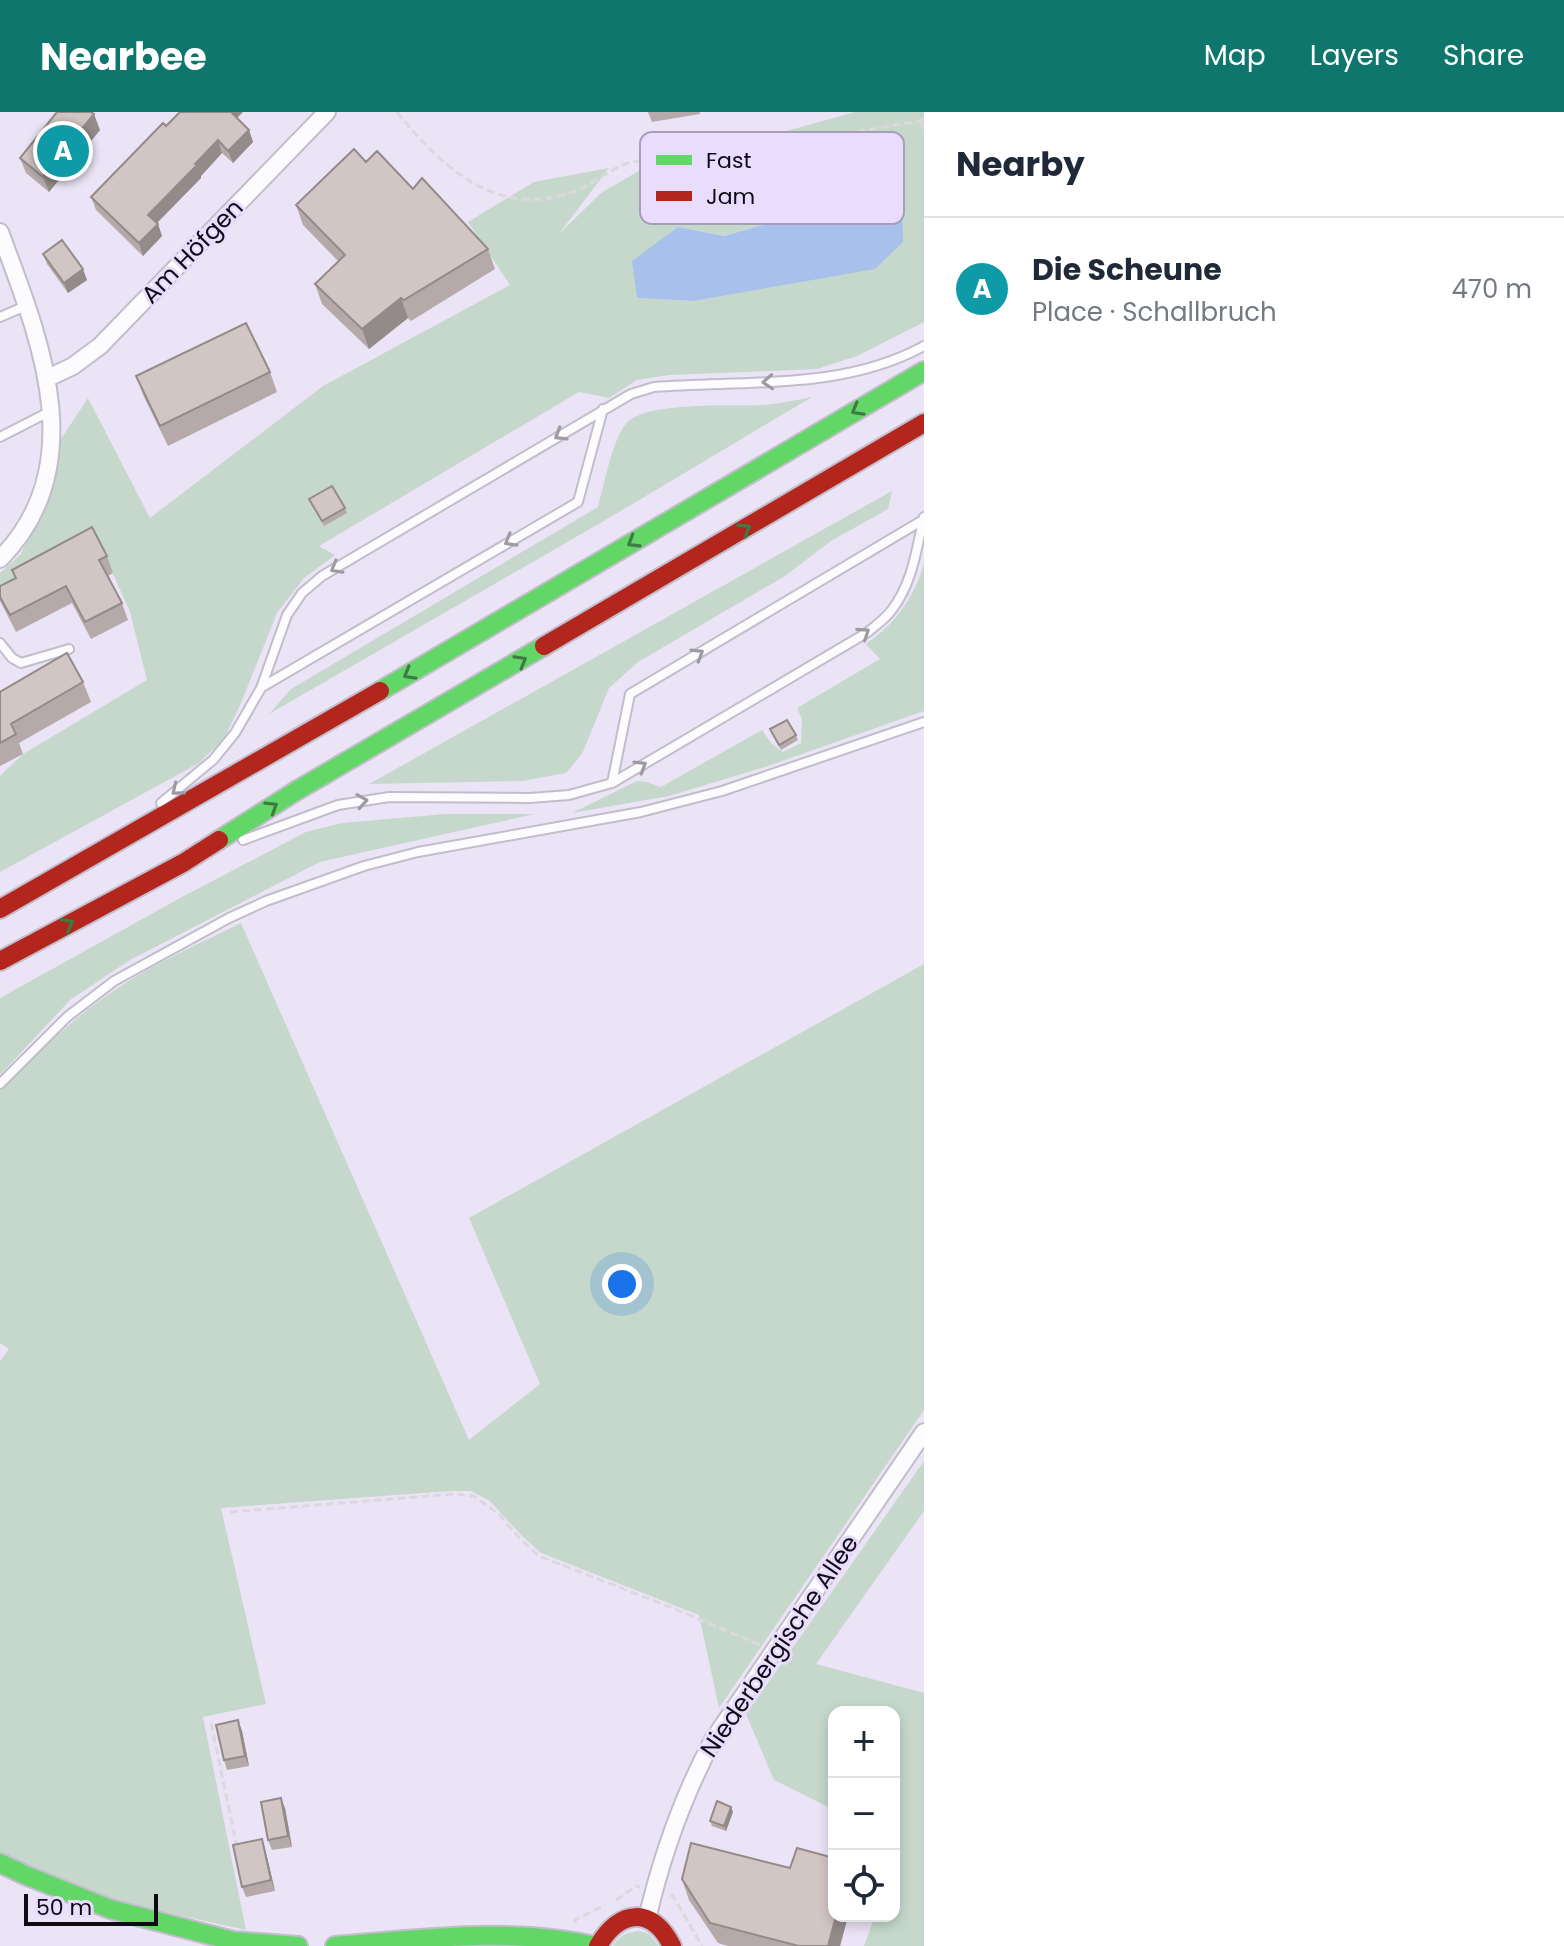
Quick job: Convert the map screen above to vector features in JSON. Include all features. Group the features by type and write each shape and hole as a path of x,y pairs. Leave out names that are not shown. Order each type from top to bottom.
{"main road":[{"path":"0,909 272,754 924,371"},
{"path":"0,961 183,863 296,791 924,423"},
{"path":"0,1863 110,1909 233,1941 298,1946"},
{"path":"335,1946 543,1937 572,1939 597,1946 607,1929 620,1920 637,1917 662,1928 672,1946"}],"street":[{"name":"Am Höfgen","path":"48,378 73,366 100,346 327,112"},
{"path":"0,232 28,305 48,378 52,411 50,463 37,505 14,545 0,559"},
{"name":"Niederbergische Allee","path":"647,1919 690,1787 713,1740 924,1432"}],"lane":[{"path":"0,317 28,305"},
{"path":"106,850 213,760 235,733 261,688 287,615 302,593 322,576 631,394 654,387 828,378 871,369 905,357 924,346"},
{"path":"261,688 578,502 603,409"},
{"path":"0,437 52,411"},
{"path":"612,783 630,694 924,518"},
{"path":"240,841 338,805 389,797 530,798 569,795 612,783 868,632 889,614 904,592 924,518"},
{"path":"0,643 12,658 21,663 69,649"},
{"path":"0,1084 67,1017 114,981 229,918 300,888 418,852 641,812 722,791 924,722"},
{"path":"183,863 226,846"}],"path":[{"path":"397,112 423,143 455,172 468,181 506,196 539,199 565,194 640,160"},
{"path":"853,132 922,120 924,129"},
{"path":"230,1512 454,1494 474,1496 499,1514 539,1556 774,1651"},
{"path":"211,1723 237,1848"}],"green space":[{"path":"855,112 924,112 924,322 857,356 817,369 670,375 637,380 609,398 579,392 319,546 335,555 304,578 277,613 224,739 199,763 0,872 0,776 23,754 147,680 130,612 96,536 0,593 0,573 21,554 54,476 59,442 88,398 150,518 323,386 510,285 468,222 534,182 609,168 558,235 601,193 640,170 640,224 767,224 724,236 678,227 637,298 693,301 820,224 904,224 904,132 783,132"},
{"path":"812,397 269,714 291,689 598,507 616,442 625,425 635,417 669,408 763,405"},
{"path":"892,491 888,509 831,541 785,576 638,662 609,688 582,754 566,773 523,781 369,784"},
{"path":"924,564 924,711 765,767 669,796 572,813 637,781 661,787 762,730 772,744 783,752 801,743 802,719 797,708 880,659 866,644 886,628 902,609 915,588"},
{"path":"445,814 534,814 320,862 130,960 70,1000 0,1075 0,998 306,832 342,823"},
{"path":"241,923 469,1440 540,1384 469,1218 924,964 924,1410 719,1708 699,1615 541,1553 490,1501 471,1491 221,1508 266,1704 203,1717 246,1930 100,1898 0,1857 0,1361 9,1349 0,1343 0,1091 64,1029 99,1001 162,962"},
{"path":"924,1461 924,1511 816,1664 924,1693 924,1946 864,1946 873,1922 900,1922 900,1706 828,1706 828,1807 774,1780 746,1714"},
{"path":"640,1931 649,1934 659,1946 613,1946 624,1935"}],"water":[{"path":"767,224 902,224 903,242 875,269 693,301 637,298 632,261 678,227 724,236"}],"building":[{"path":"57,112 94,114 43,177 20,158"},
{"path":"180,112 231,112 249,130 228,151 218,140 148,215 158,224 139,243 91,197 163,123 166,126"},
{"path":"354,149 366,162 377,151 413,189 422,178 488,249 404,300 401,298 362,329 315,284 345,255 296,205"},
{"path":"62,240 83,269 64,283 43,254"},
{"path":"246,323 270,372 160,426 136,376"},
{"path":"332,486 345,508 322,521 309,499"},
{"path":"92,527 107,556 99,560 122,603 85,622 66,586 10,615 0,597 0,586 16,578 12,570"},
{"path":"67,653 83,682 11,724 16,734 0,743 0,692"},
{"path":"787,720 796,735 779,745 770,729"},
{"path":"238,1720 245,1756 224,1760 216,1725"},
{"path":"281,1798 288,1836 268,1840 261,1802"},
{"path":"717,1801 731,1807 724,1826 710,1821"},
{"path":"262,1839 271,1880 242,1887 233,1845"},
{"path":"691,1843 790,1868 797,1848 828,1856 828,1922 834,1922 828,1946 799,1946 710,1923 682,1879"}],"traffic: fast":[{"path":"380,691 924,371"},
{"path":"219,840 296,791 544,646"},
{"path":"0,1863 110,1909 233,1941 298,1946"},
{"path":"335,1946 466,1936 531,1937 596,1946"}],"traffic: jam":[{"path":"544,646 924,423"},
{"path":"0,909 380,691"},
{"path":"0,961 183,863 219,840"},
{"path":"598,1946 616,1925 636,1917 655,1924 672,1946"}],"place":[{"name":"Die Scheune","path":"63,151"}]}
